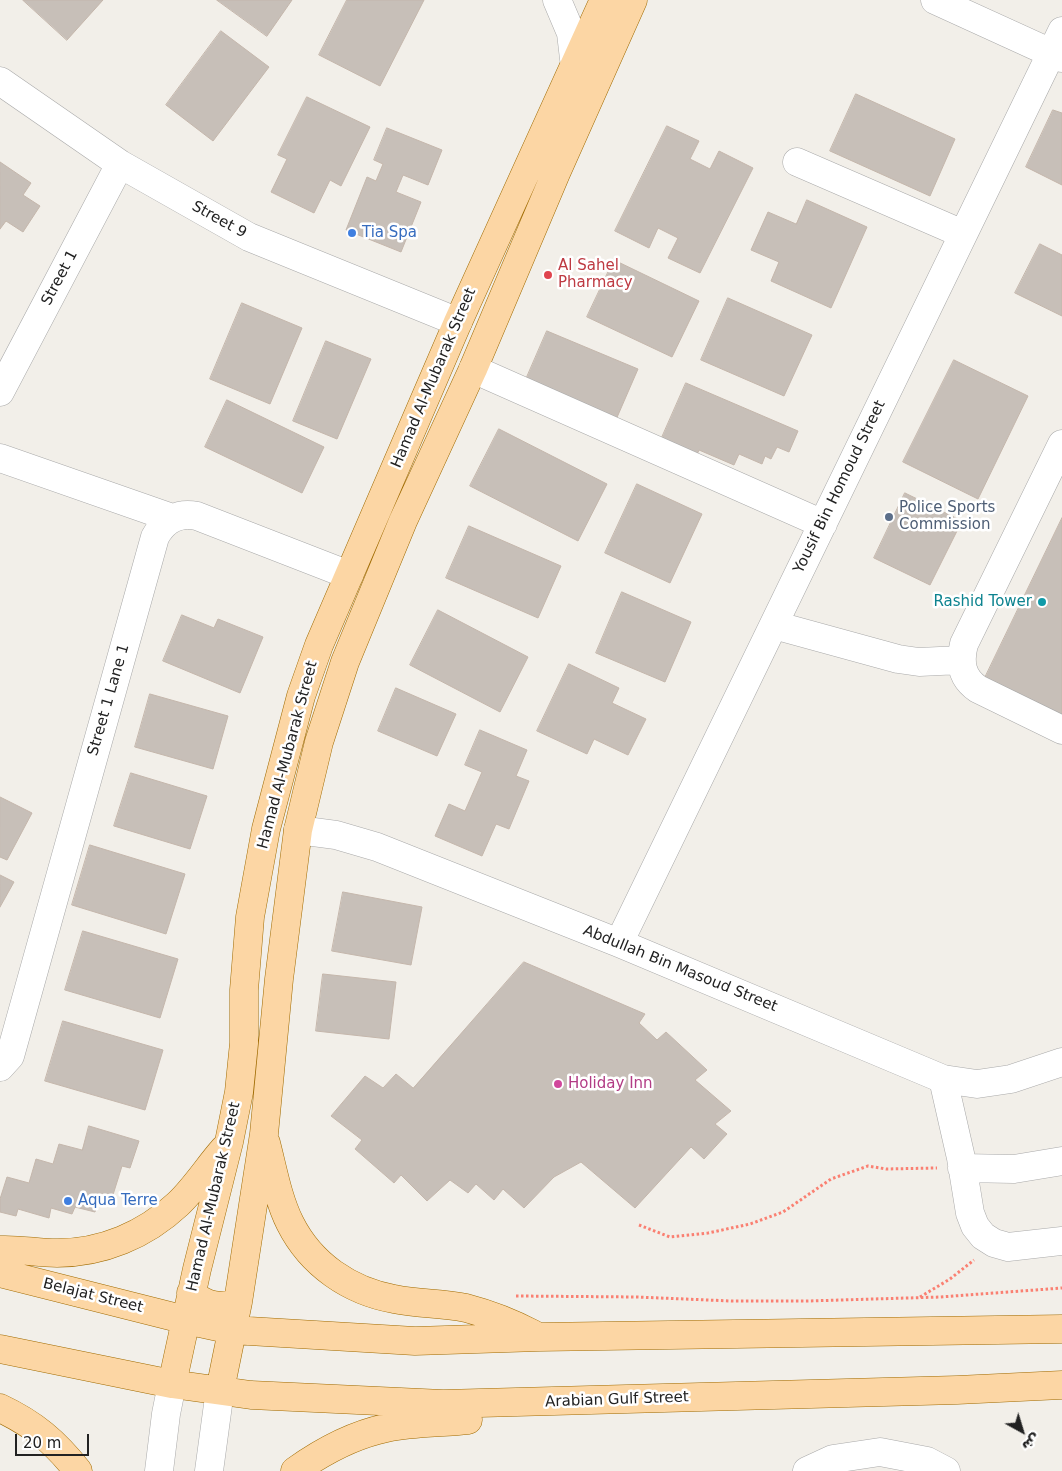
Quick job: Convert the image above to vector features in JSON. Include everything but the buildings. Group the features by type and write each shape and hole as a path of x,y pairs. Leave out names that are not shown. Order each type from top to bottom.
{"main road":[{"name":"Hamad Al-Mubarak Street","path":"172,1384 191,1293 230,1142 239,1092 244,1043 244,990 250,917 266,829 301,696 319,645 458,322 604,0"},
{"name":"Hamad Al-Mubarak Street","path":"220,1390 238,1302 264,1134 278,979 298,830 319,742 345,662 403,521 473,369 556,173 633,0"},
{"path":"264,1134 283,1206 290,1224 311,1254 326,1269 359,1289 377,1296 467,1308 516,1325 539,1337"},
{"path":"0,1250 56,1253 79,1252 102,1248 124,1240 162,1218 178,1204 230,1142"},
{"name":"Belajat Street","path":"0,1273 186,1320"},
{"path":"191,1293 208,1305 218,1307 238,1302"},
{"path":"186,1320 232,1330 415,1341 539,1337 1062,1328"},
{"path":"1010,1330 1062,1323"},
{"path":"251,1394 244,1373 244,1362 247,1350 260,1332"},
{"path":"0,1349 172,1384"},
{"name":"Arabian Gulf Street","path":"172,1384 251,1394 443,1404 957,1390 1062,1385"},
{"path":"957,1390 1062,1399"},
{"path":"295,1471 336,1445 387,1427 486,1417 559,1402"},
{"path":"0,1408 37,1428 54,1442 78,1471"}],"street":[{"path":"557,0 571,33 575,67"},
{"path":"935,0 1058,47"},
{"name":"Yousif Bin Homoud Street","path":"618,943 963,234 1058,47"},
{"name":"Street 9","path":"0,81 120,164 249,237 458,322"},
{"path":"797,162 963,234"},
{"name":"Street 1","path":"0,392 120,164"},
{"path":"473,369 823,524"},
{"path":"1062,444 964,644 961,660 966,677 978,689 1062,730"},
{"path":"0,458 172,518 189,514 197,516 349,575"},
{"name":"Street 1 Lane 1","path":"0,1067 10,1056 155,537 159,529 172,518"},
{"path":"774,625 898,659 919,662 961,660"},
{"name":"Abdullah Bin Masoud Street","path":"298,830 336,835 377,847 618,943 943,1079 977,1084 1010,1080 1062,1062"},
{"path":"943,1079 970,1213 975,1226 983,1236 994,1243 1008,1247 1062,1241"},
{"path":"962,1168 1014,1170 1062,1161"},
{"name":"Hamad Al-Mubarak Street","path":"159,1471 166,1414 172,1384"},
{"name":"Hamad Al-Mubarak Street","path":"209,1471 220,1390"},
{"path":"807,1471 833,1459 880,1452 927,1461 946,1471"}],"path":[{"path":"639,1225 670,1237 708,1233 750,1224 783,1212 831,1179 868,1166 886,1169 962,1168"},
{"path":"919,1297 950,1279 994,1243"},
{"path":"512,1296 637,1297 731,1301 919,1297 1062,1288"}],"place":[{"name":"Tia Spa","path":"352,233"},
{"name":"Al Sahel Pharmacy","path":"548,275"},
{"name":"Police Sports Commission","path":"889,517"},
{"name":"Rashid Tower","path":"1042,602"},
{"name":"Holiday Inn","path":"558,1084"},
{"name":"Aqua Terre","path":"68,1201"}]}
